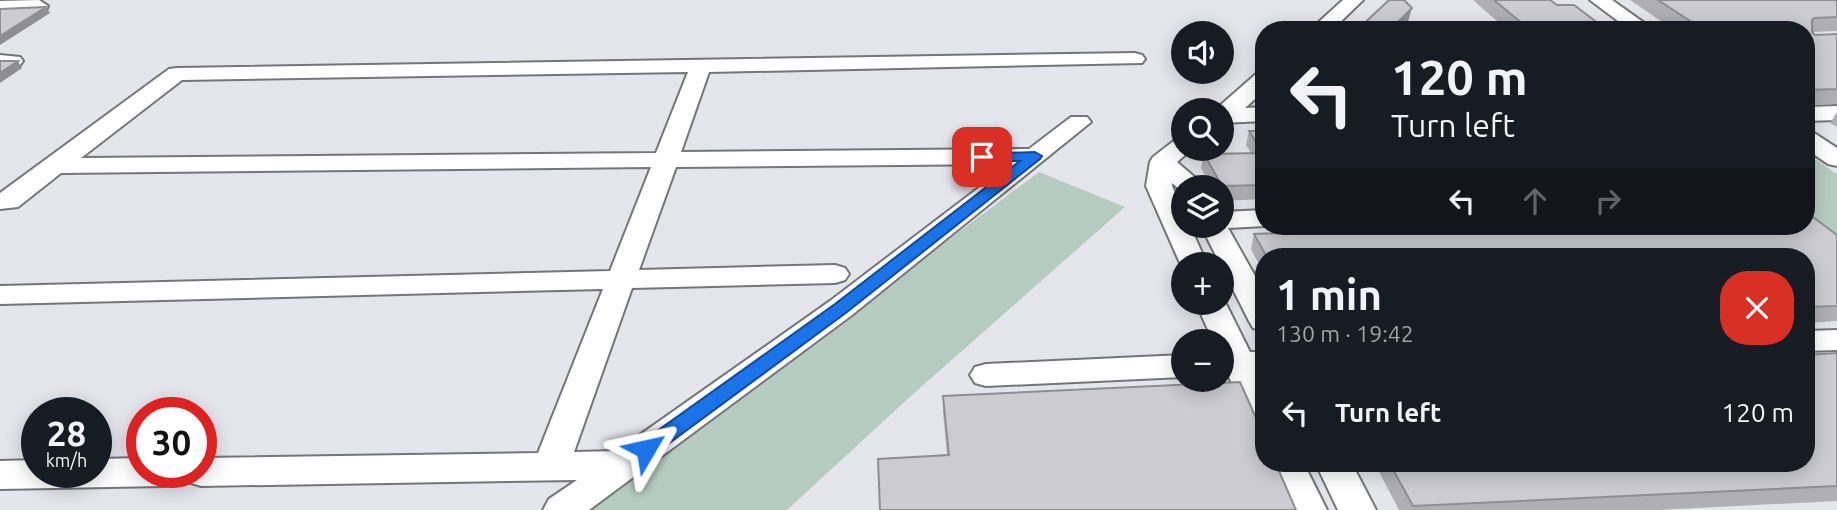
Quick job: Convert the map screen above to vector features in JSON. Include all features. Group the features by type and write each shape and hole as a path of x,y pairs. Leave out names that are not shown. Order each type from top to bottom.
{"street":[{"path":"1330,21 1353,0"},
{"path":"1599,0 1630,21"},
{"path":"0,7 39,6"},
{"path":"3,203 177,74 1135,59"},
{"path":"551,466 701,66"},
{"path":"1234,105 1255,87"},
{"path":"1815,114 1837,113"},
{"path":"1234,115 1255,114"},
{"path":"562,510 841,308 1079,122"},
{"path":"1815,144 1837,159"},
{"path":"1171,154 1161,162 1159,186 1188,252"},
{"path":"55,166 1035,156"},
{"path":"1161,162 1178,175"},
{"path":"1234,219 1255,218"},
{"path":"1220,238 1255,304"},
{"path":"0,295 835,274"},
{"path":"1217,315 1255,396"},
{"path":"1815,341 1837,340"},
{"path":"986,375 1171,367"},
{"path":"217,472 624,465"},
{"path":"1290,472 1308,510"},
{"path":"1339,472 1357,510"},
{"path":"0,475 126,473"}],"green space":[{"path":"1815,159 1837,174 1837,250 1815,233"},
{"path":"1039,172 1125,207 912,395 787,510 587,510"}],"building":[{"path":"1389,0 1404,0 1412,8 1399,21 1367,21"},
{"path":"1494,0 1550,0 1557,5 1574,5 1595,21 1519,21"},
{"path":"1658,0 1837,0 1837,17 1814,18 1812,21 1690,21"},
{"path":"46,7 0,36 0,9"},
{"path":"1837,34 1837,89 1815,90 1815,35"},
{"path":"0,61 18,61 0,73"},
{"path":"1234,153 1255,153 1255,185 1234,186 1234,175 1216,175 1208,161 1234,161"},
{"path":"1815,218 1837,235 1837,306 1815,307 1815,248 1262,248 1254,234 1815,235"},
{"path":"1837,353 1837,486 1413,506 1394,472 1815,472 1815,354"},
{"path":"1234,382 1240,382 1255,416 1255,472 1279,472 1296,510 880,510 878,459 949,455 943,396 1171,385 1171,392 1234,392"}],"route":[{"path":"646,449 841,308 1035,156 982,157"}]}
